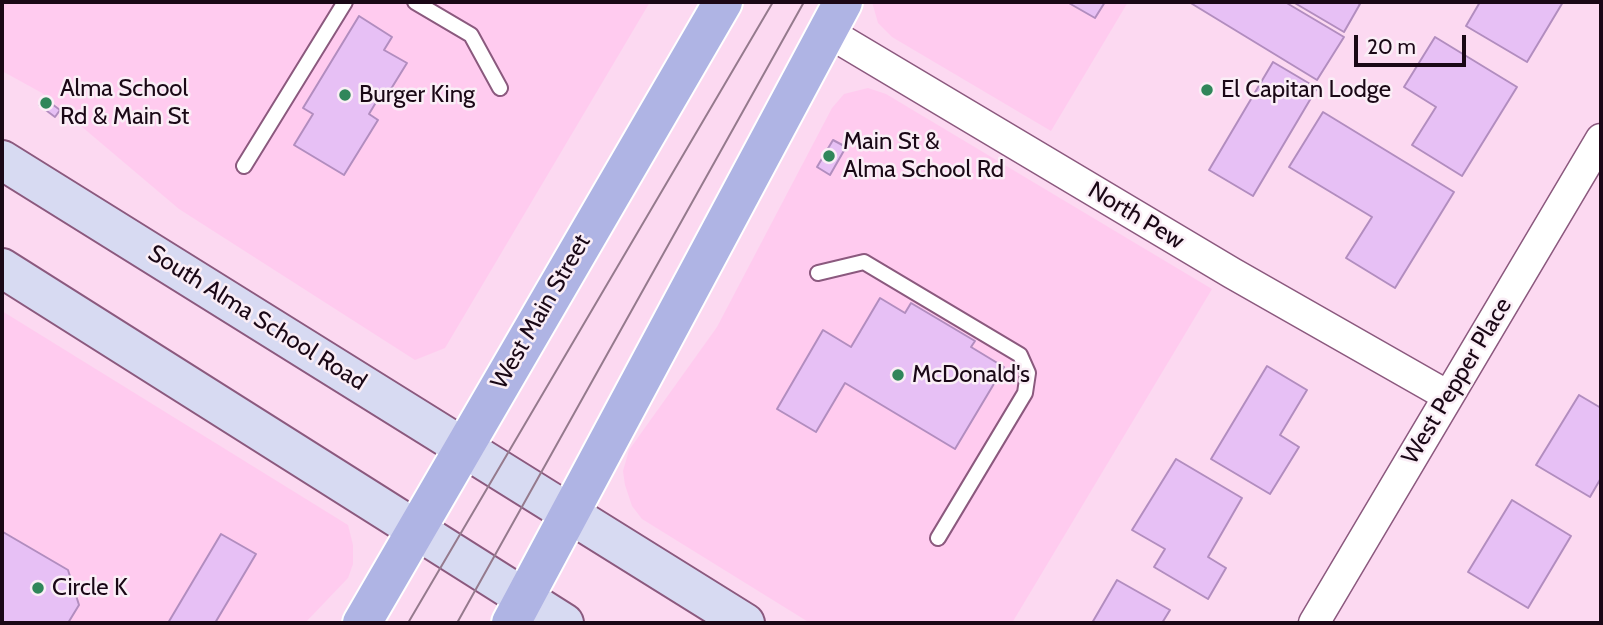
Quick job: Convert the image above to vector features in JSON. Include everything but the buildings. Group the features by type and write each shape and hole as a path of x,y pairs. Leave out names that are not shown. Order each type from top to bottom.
{"main road":[{"name":"West Main Street","path":"362,623 723,2"},
{"path":"517,611 835,16"},
{"name":"South Alma School Road","path":"2,160 745,623"},
{"path":"2,268 469,563 517,611 564,623"}],"street":[{"name":"North Pew","path":"835,16 1232,273 1448,396"},
{"name":"West Pepper Place","path":"1314,623 1601,139"}],"lane":[{"path":"244,166 345,2"},
{"path":"415,2 471,36 500,88"},
{"path":"818,273 864,262 1020,355 1028,373 1025,393 938,538"}],"shaded area":[{"path":"2,2 650,2 445,348 415,360 179,209 42,93 2,71"},
{"path":"872,2 1128,2 1051,131 892,37 878,23"},
{"path":"868,88 886,94 1212,289 1012,623 810,623 642,519 632,506 625,485 623,471 629,450 717,327 832,108 844,94"},
{"path":"2,311 348,525 353,545 353,564 348,578 305,623 2,623"}],"tram line":[{"path":"408,623 773,2"},
{"path":"457,623 804,2"}],"place":[{"name":"El Capitan Lodge","path":"1207,90"},
{"name":"Burger King","path":"345,95"},
{"name":"Alma School Rd & Main St","path":"46,103"},
{"name":"Main St & Alma School Rd","path":"829,156"},
{"name":"McDonald's","path":"898,375"},
{"name":"Circle K","path":"38,588"}]}
